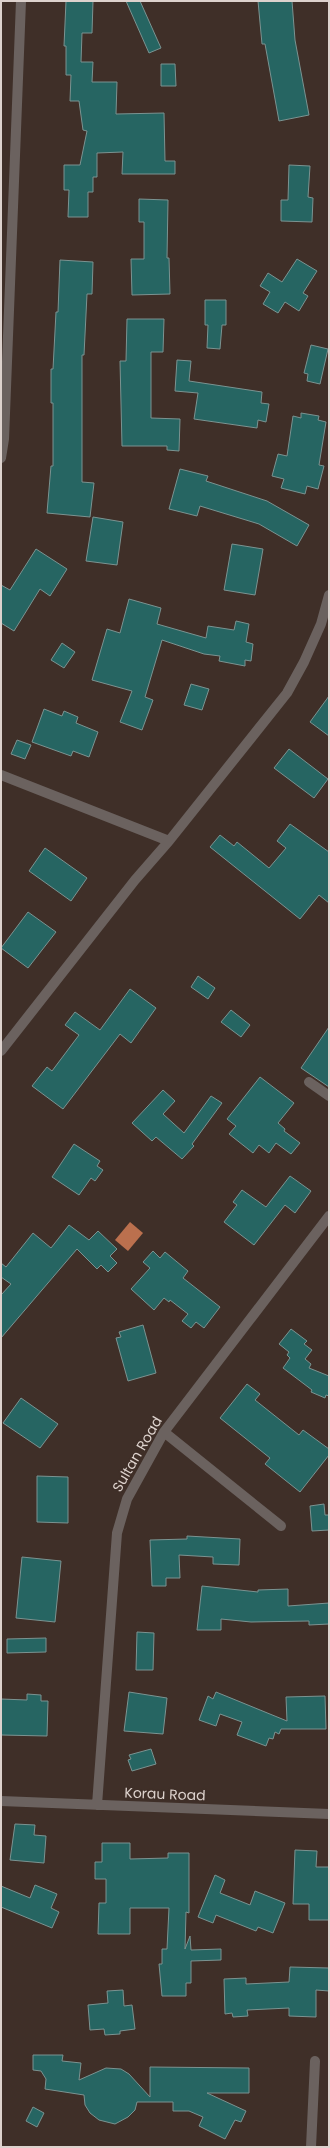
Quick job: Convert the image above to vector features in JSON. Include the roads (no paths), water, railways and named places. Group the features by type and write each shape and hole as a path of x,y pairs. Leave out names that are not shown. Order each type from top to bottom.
{"street":[{"path":"1,458 4,439 21,1"},
{"path":"1,1050 135,880 169,841 287,693 307,656 321,624 329,596"},
{"path":"1,776 169,841"},
{"path":"309,1082 329,1096"},
{"name":"Sultan Road","path":"97,1805 118,1533 126,1499 164,1432 329,1216"},
{"path":"164,1432 281,1526"},
{"name":"Korau Road","path":"1,1801 329,1814"},
{"path":"311,2147 315,2061"}]}
